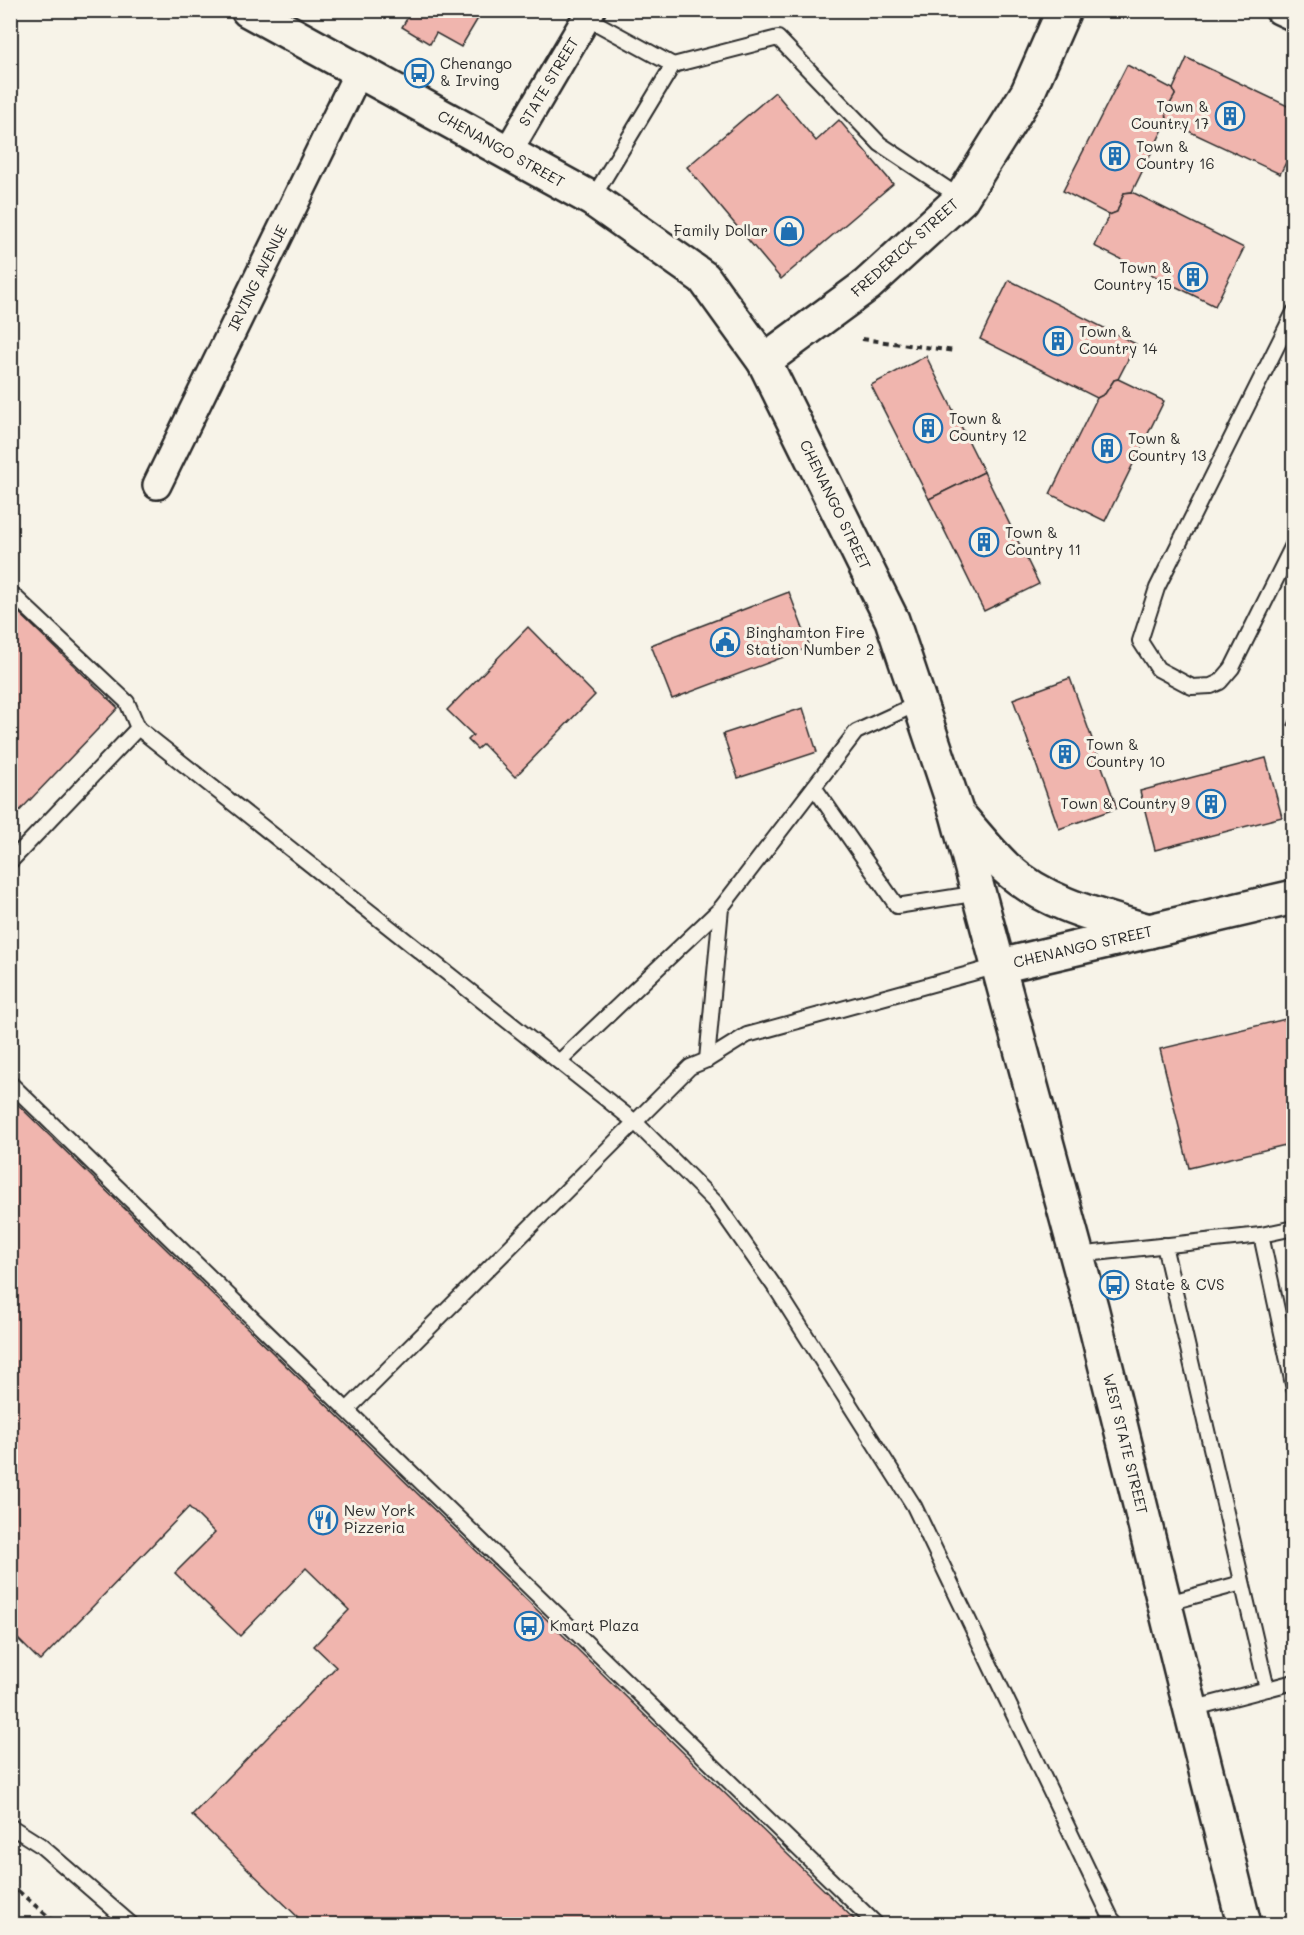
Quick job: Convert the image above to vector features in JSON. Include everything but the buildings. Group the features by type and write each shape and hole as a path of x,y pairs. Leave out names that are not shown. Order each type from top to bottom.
{"street":[{"name":"CHENANGO STREET","path":"248,10 592,199 704,278 764,361 892,620 957,814 1000,966 1293,897"},
{"name":"FREDERICK STREET","path":"764,361 867,285 961,198 1028,92 1064,10"},
{"path":"1279,10 1293,17"},
{"name":"STATE STREET","path":"507,153 589,14"},
{"name":"IRVING AVENUE","path":"157,485 358,71"},
{"path":"957,814 1004,866 1037,891 1085,912 1151,932"},
{"name":"WEST STATE STREET","path":"1000,966 1077,1255 1243,1924"}],"lane":[{"path":"589,14 673,65"},
{"path":"592,199 673,65 778,38 880,144 961,198"},
{"path":"1293,312 1157,588 1140,641 1158,669 1192,687 1211,686 1220,682 1232,668 1293,543"},
{"path":"10,592 127,702 138,728 635,1122 716,1203 777,1290 914,1506 1111,1918 1116,1924"},
{"path":"559,1062 721,908 856,732 919,703"},
{"path":"10,862 138,728"},
{"path":"814,787 897,906 980,893"},
{"path":"707,1060 721,908"},
{"path":"347,1410 690,1066 707,1060 747,1035 1000,966"},
{"path":"10,1083 876,1924"},
{"path":"1077,1255 1262,1235 1293,1228"},
{"path":"1262,1235 1293,1389"},
{"path":"1164,1245 1267,1689"},
{"path":"1164,1604 1242,1583"},
{"path":"1191,1709 1293,1682"},
{"path":"10,1826 40,1845 131,1924"}],"path":[{"path":"862,339 955,351"},
{"path":"10,1884 57,1924"}],"place":[{"name":"Chenango & Irving","path":"419,73"},
{"name":"Town & Country 17","path":"1230,116"},
{"name":"Town & Country 16","path":"1115,156"},
{"name":"Family Dollar","path":"789,231"},
{"name":"Town & Country 15","path":"1193,277"},
{"name":"Town & Country 14","path":"1058,341"},
{"name":"Town & Country 12","path":"928,428"},
{"name":"Town & Country 13","path":"1107,448"},
{"name":"Town & Country 11","path":"984,542"},
{"name":"Binghamton Fire Station Number 2","path":"725,642"},
{"name":"Town & Country 10","path":"1065,754"},
{"name":"Town & Country 9","path":"1211,804"},
{"name":"State & CVS","path":"1114,1285"},
{"name":"New York Pizzeria","path":"323,1520"},
{"name":"Kmart Plaza","path":"529,1626"}]}
